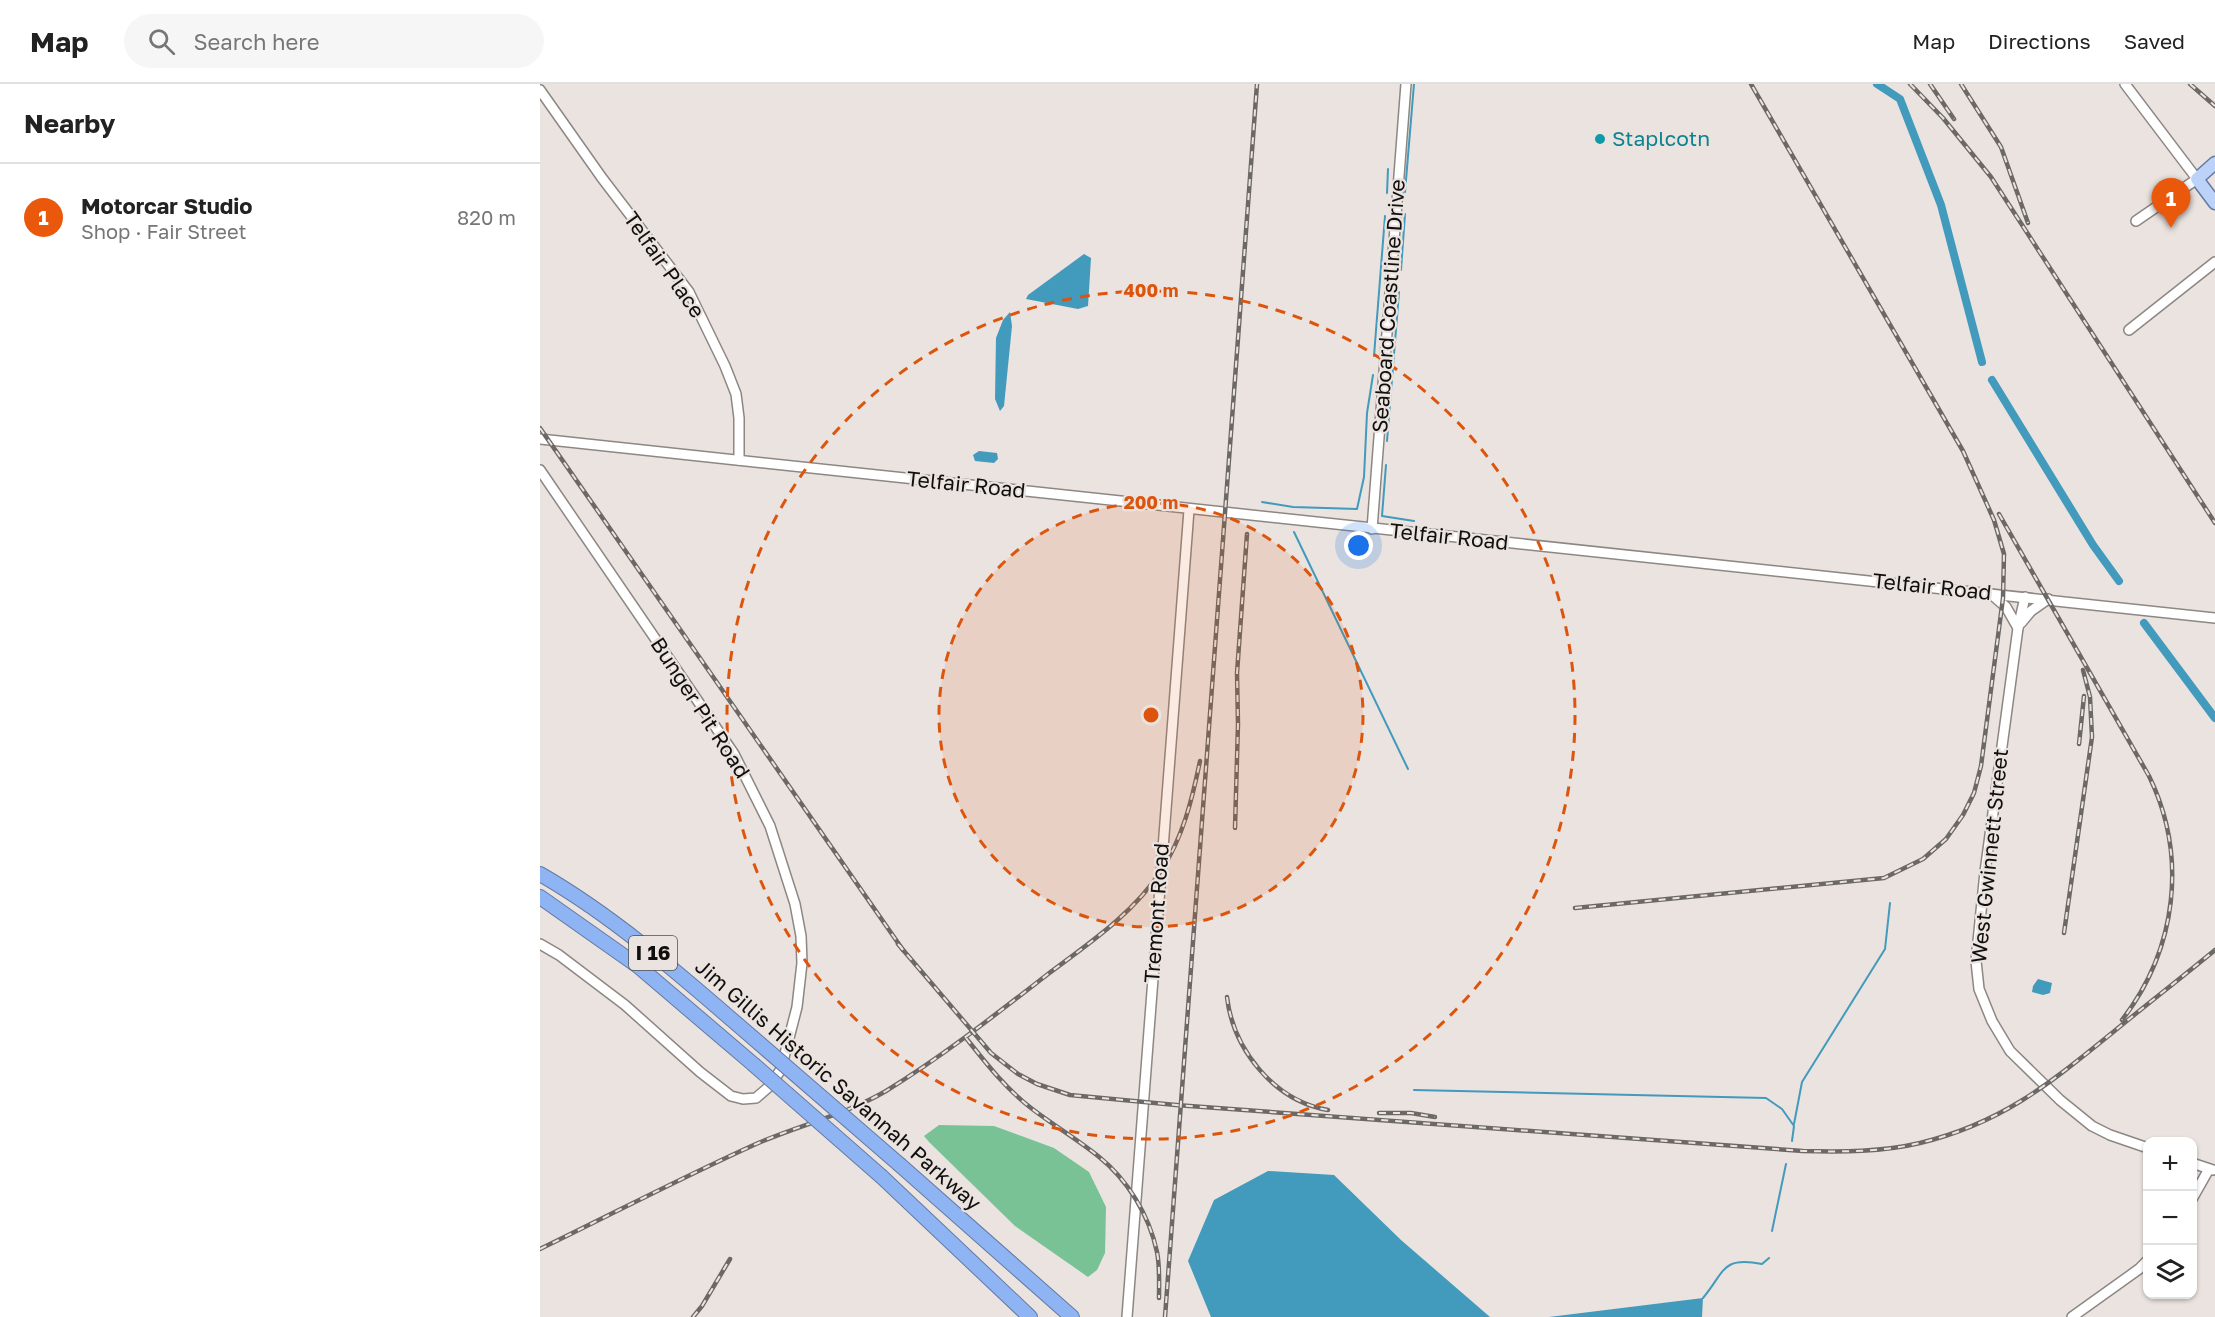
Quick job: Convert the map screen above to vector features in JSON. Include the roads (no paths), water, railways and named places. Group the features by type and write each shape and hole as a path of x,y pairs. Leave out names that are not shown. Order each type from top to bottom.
{"highway":[{"name":"Jim Gillis Historic Savannah Parkway","path":"540,874 590,905 659,957 1072,1317"},
{"name":"Jim Gillis Historic Savannah Parkway","path":"540,897 638,966 753,1064 882,1178 1030,1317"}],"main road":[{"path":"2215,163 2197,180 2215,203"}],"street":[{"name":"Seaboard Coastline Drive","path":"1372,529 1406,84"},
{"path":"2125,84 2197,180 2136,221"},
{"name":"Telfair Place","path":"540,90 602,178 689,292 736,394 740,418 739,460"},
{"path":"2129,330 2215,262"},
{"name":"Telfair Road","path":"540,439 2215,618"},
{"name":"Bunger Pit Road","path":"540,470 734,754 770,826 795,904 801,936 800,989 781,1070 771,1085 756,1098 742,1099 731,1096 700,1072 625,1005 540,944"},
{"name":"Tremont Road","path":"1127,1317 1189,510"},
{"path":"1991,594 2006,607 2018,628 2031,611 2048,600"},
{"name":"West Gwinnett Street","path":"2022,597 1985,872 1977,961 1979,989 1992,1021 2010,1051 2060,1100 2091,1126 2143,1146"},
{"path":"2197,1164 2212,1170 2197,1193"},
{"path":"2072,1317 2143,1265"}],"water":[{"path":"1084,254 1091,258 1088,306 1078,309 1026,299 1028,295"},
{"path":"1010,312 1012,326 1004,406 1000,411 995,399 996,338 1003,320"},
{"path":"979,451 997,453 998,459 994,463 975,461 973,455"},
{"path":"2038,979 2052,983 2050,993 2043,995 2032,992"},
{"path":"1268,1171 1334,1175 1401,1240 1490,1317 1211,1317 1188,1261 1214,1200"},
{"path":"1703,1298 1702,1317 1549,1317"}],"waterway":[{"path":"1405,192 1414,84"},
{"path":"1877,84 1900,99 1941,205 1982,362"},
{"path":"1387,193 1388,169"},
{"path":"1401,270 1405,214"},
{"path":"1374,356 1385,216"},
{"path":"1387,441 1399,292"},
{"path":"1262,502 1293,507 1357,509 1364,477 1367,413 1373,375"},
{"path":"1992,380 2093,545 2119,581"},
{"path":"1386,465 1382,516 1414,521"},
{"path":"1294,532 1408,769"},
{"path":"2144,623 2215,718"},
{"path":"1794,1124 1802,1082 1885,949 1890,903"},
{"path":"1414,1090 1766,1098 1782,1109 1794,1126 1792,1141"},
{"path":"1772,1231 1786,1164"},
{"path":"1703,1298 1725,1268 1731,1264 1739,1262 1762,1264 1769,1258"}],"railway":[{"path":"1165,1317 1257,84"},
{"path":"1575,908 1884,878 1923,859 1946,839 1963,815 1974,793 1981,766 2003,598 2004,554 1994,520 1963,451 1751,84"},
{"path":"1910,84 1943,118 1991,177 2215,523"},
{"path":"1930,84 1954,119"},
{"path":"1961,84 2001,147 2028,223"},
{"path":"2190,84 2215,106"},
{"path":"540,428 903,950"},
{"path":"1999,514 2149,776 2161,807 2169,838 2172,870 2171,901 2165,933 2155,963 2141,992 2122,1020"},
{"path":"1235,828 1237,673 1247,534"},
{"path":"2064,933 2092,737 2090,697 2083,670"},
{"path":"2079,744 2084,696"},
{"path":"540,1249 756,1144 870,1099 907,1078 968,1035 1094,940 1150,887 1169,858 1181,832 1200,761"},
{"path":"898,944 991,1053 1018,1074 1037,1084 1070,1095 1176,1105 1803,1151 1877,1150 1906,1146 1949,1135 1976,1125 2023,1100 2067,1069 2215,950"},
{"path":"1227,997 1238,1035 1247,1053 1260,1070 1290,1096 1308,1105 1328,1110"},
{"path":"966,1038 1013,1092 1109,1165 1128,1187 1149,1225 1157,1252 1159,1298"},
{"path":"1379,1113 1411,1113 1435,1117"},
{"path":"693,1317 730,1259"}],"place":[{"name":"Staplcotn","path":"1600,139"},
{"name":"Motorcar Studio","path":"2171,228"}]}
